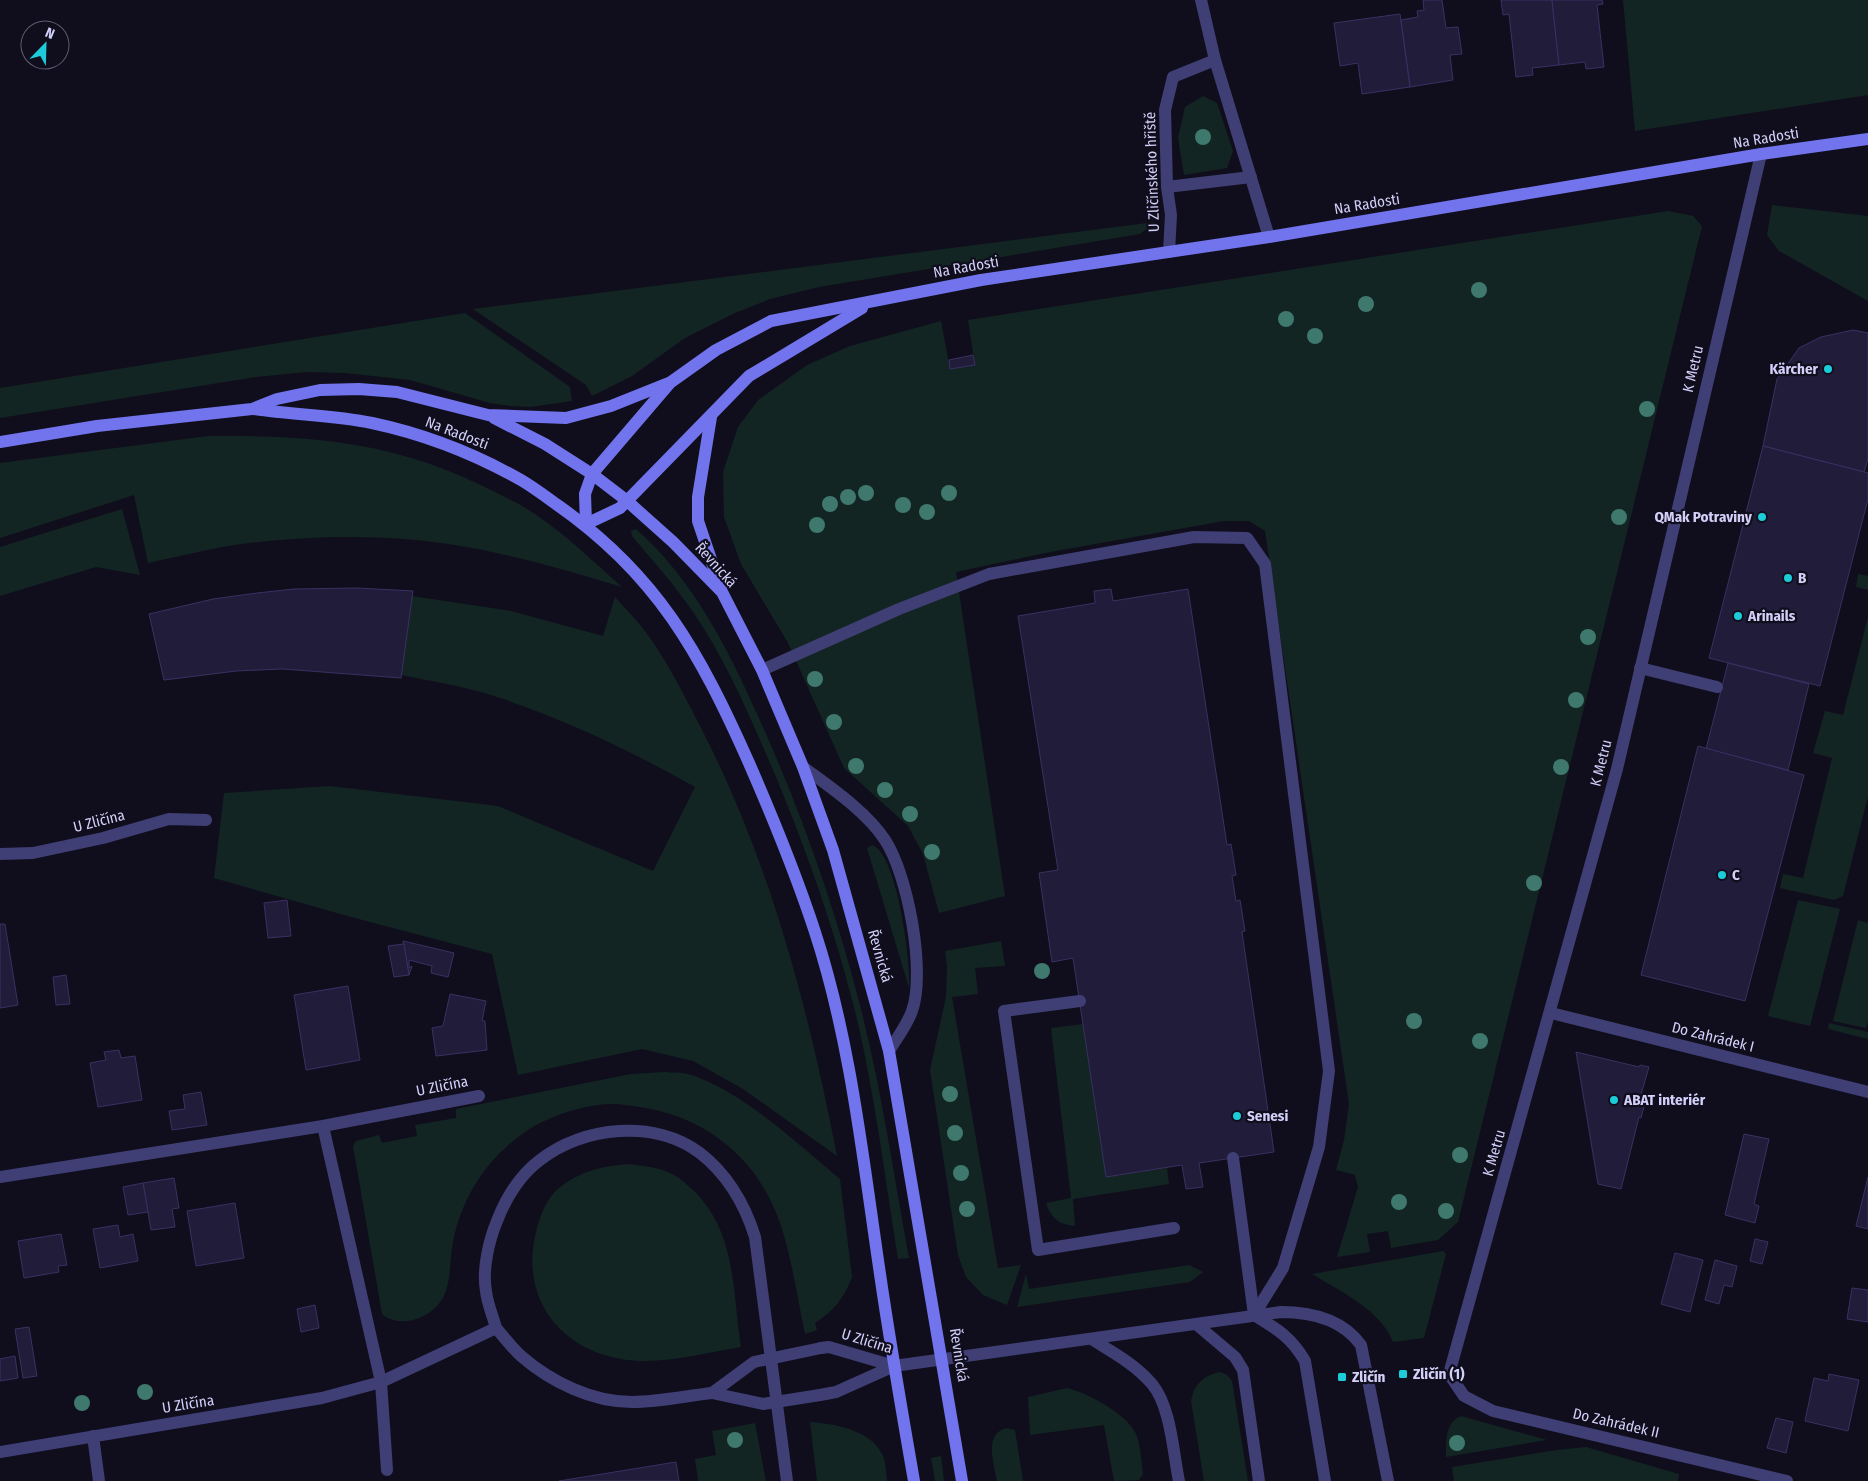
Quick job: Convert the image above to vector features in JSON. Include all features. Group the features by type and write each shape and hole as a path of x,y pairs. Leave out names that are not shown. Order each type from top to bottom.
{"main road":[{"name":"Na Radosti","path":"0,442 97,426 252,409 298,393 359,389 397,392 488,415 566,418 611,406 671,382 716,350 772,321 982,280 1269,237 1762,154 1868,139"},
{"name":"Na Radosti","path":"252,409 371,423 440,442 524,481 586,524 611,514 620,508 749,376 871,303"},
{"path":"671,382 592,474 586,494 586,524 618,552 662,601 702,665 773,818 816,933 845,1049 859,1123 894,1366 914,1481"},
{"name":"Na Radosti","path":"488,415 545,444 592,474 626,500"},
{"path":"711,417 698,497 698,521 722,592"},
{"name":"Řevnická","path":"626,500 673,542 722,592 762,670 834,850 890,1051 943,1358 962,1481"}],"street":[{"path":"1201,0 1215,60 1269,237"},
{"name":"U Zličínského hřiště","path":"1170,252 1172,215 1167,187 1164,110 1173,77 1215,60"},
{"name":"K Metru","path":"1450,1374 1617,769 1762,154"},
{"path":"1167,187 1251,178"},
{"path":"762,670 899,608 989,574 1194,537 1247,538 1265,564 1329,1071 1319,1147 1283,1268 1254,1315"},
{"path":"1640,668 1718,687"},
{"path":"802,767 836,791 878,832 894,857 903,884 911,920 918,977 912,1010 890,1051"},
{"name":"U Zličína","path":"0,854 33,853 103,838 169,819 206,820"},
{"path":"1080,1001 1004,1011 1038,1250 1174,1228"},
{"name":"Do Zahrádek I","path":"1551,1013 1868,1092"},
{"name":"U Zličína","path":"0,1177 323,1126 478,1096"},
{"path":"323,1126 381,1382 388,1470"},
{"path":"496,1328 485,1290 488,1246 504,1206 529,1170 560,1148 610,1132 650,1132 686,1145 710,1162 729,1184 745,1210 752,1231 788,1481"},
{"path":"1233,1158 1254,1315 1289,1339 1305,1361 1325,1481"},
{"path":"894,1366 943,1358 1093,1340 1254,1315 1281,1312 1316,1314 1355,1336 1364,1352 1388,1481"},
{"path":"1196,1324 1235,1357 1242,1370 1259,1481"},
{"name":"U Zličína","path":"0,1452 322,1398 381,1382 496,1328 520,1355 544,1373 570,1388 598,1397 632,1402 712,1393 763,1404 836,1392 894,1366"},
{"path":"1093,1340 1133,1366 1153,1386 1167,1415 1179,1481"},
{"name":"U Zličína","path":"712,1393 754,1362 829,1346 894,1366"},
{"name":"Do Zahrádek II","path":"1450,1374 1464,1396 1493,1411 1788,1481"},
{"path":"93,1436 98,1481"}],"green space":[{"path":"1623,0 1868,0 1868,95 1635,131"},
{"path":"1203,96 1217,103 1233,151 1227,168 1184,175 1178,138 1185,107"},
{"path":"1772,205 1868,216 1868,301 1779,251 1767,235"},
{"path":"1668,211 1693,216 1702,226 1458,1222 1438,1240 1391,1248 1388,1231 1367,1234 1370,1252 1337,1257 1358,1187 1355,1175 1336,1170 1344,1140 1349,1104 1265,531 1249,521 1224,521 1045,553 956,572 1005,896 939,913 923,854 908,826 844,768 788,643 741,564 724,517 723,472 738,427 758,400 807,365 850,346 941,321 950,369 975,365 968,320"},
{"path":"1155,222 1140,234 819,287 770,299 735,313 685,338 632,376 592,396 586,385 473,309"},
{"path":"465,313 570,387 572,401 530,407 510,406 490,403 410,380 345,373 306,372 256,377 0,418 0,388"},
{"path":"208,436 284,437 320,440 390,452 424,462 459,475 527,509 567,538 622,587 553,567 483,550 396,538 336,537 278,540 224,547 148,563 134,495 0,538 0,463"},
{"path":"122,509 140,575 96,567 0,596 0,547"},
{"path":"636,529 656,548 691,591 720,639 757,714 803,824 841,936 862,1013 882,1104 909,1258 898,1259 874,1106 856,1015 830,924 799,835 738,691 716,649 691,609 632,536 631,531"},
{"path":"1858,574 1868,576 1868,590 1856,587"},
{"path":"412,596 511,611 603,636 615,597 645,631 680,687 698,722 746,826 766,880 799,989 826,1100 837,1156 743,1089 693,1061 642,1049 518,1075 492,954 214,878 224,793 330,786 498,806 653,871 695,787 645,760 570,724 518,704 480,692 401,675"},
{"path":"1868,617 1868,796 1843,896 1834,900 1780,888 1783,874 1803,878 1832,758 1813,753 1825,711 1843,715"},
{"path":"872,845 881,852 889,867 901,910 908,956 909,988 867,848"},
{"path":"1798,900 1840,909 1810,1026 1768,1016"},
{"path":"1858,920 1868,923 1868,1020 1866,1028 1833,1021"},
{"path":"1001,941 1005,966 975,968 978,994 952,997 998,1268 1021,1265 1007,1305 983,1295 966,1277 958,1255 930,1070 946,997 947,966 945,951"},
{"path":"1829,1023 1868,1032 1868,1039 1828,1029"},
{"path":"1083,1024 1106,1177 1167,1168 1169,1184 1073,1199 1075,1226 1056,1220 1050,1213 1046,1203 1071,1198 1051,1028"},
{"path":"665,1072 688,1074 708,1081 728,1092 768,1119 840,1179 852,1277 838,1303 828,1314 815,1323 817,1330 805,1334 791,1264 780,1223 758,1179 744,1161 708,1131 687,1120 664,1112 617,1104 604,1104 571,1111 540,1123 516,1138 480,1177 463,1208 453,1242 447,1288 441,1301 429,1313 413,1320 397,1321 382,1314 353,1146 356,1141 379,1135 382,1143 417,1136 415,1125 456,1118 456,1109 631,1074"},
{"path":"629,1164 655,1168 673,1174 692,1189 707,1206 725,1243 730,1263 741,1347 666,1360 636,1361 621,1359 598,1353 578,1343 562,1331 549,1315 539,1297 534,1277 532,1255 536,1232 547,1203 558,1189 574,1178 592,1170"},
{"path":"1443,1251 1446,1254 1424,1338 1393,1342 1387,1330 1369,1311 1358,1302 1312,1274"},
{"path":"1189,1265 1203,1272 1190,1282 1017,1307 1026,1274 1029,1289"},
{"path":"1220,1372 1227,1375 1232,1381 1248,1481 1204,1481 1191,1401 1194,1390 1204,1378"},
{"path":"1067,1388 1085,1394 1105,1405 1130,1425 1137,1436 1140,1447 1143,1474 1139,1480 1114,1481 1104,1425 1030,1435 1028,1397"},
{"path":"1461,1416 1547,1440 1446,1457 1449,1428"},
{"path":"810,1422 853,1430 871,1441 879,1448 884,1458 887,1481 817,1481"},
{"path":"755,1423 766,1481 698,1481 695,1459 716,1455 712,1431"},
{"path":"1007,1428 1015,1430 1023,1481 997,1481 992,1442 1000,1431"},
{"path":"1586,1447 1679,1474 1678,1481 1454,1481 1452,1467"},
{"path":"941,1456 944,1481 935,1481 931,1458"}],"building":[{"path":"1423,0 1442,0 1446,28 1458,27 1462,54 1450,55 1453,80 1410,87 1401,20 1418,17 1417,11 1424,10"},
{"path":"1501,0 1552,0 1559,65 1532,68 1533,75 1516,77 1509,14 1503,15"},
{"path":"1552,0 1602,0 1603,4 1597,5 1604,67 1586,69 1585,62 1559,65"},
{"path":"1400,14 1410,87 1362,94 1358,63 1340,66 1334,23"},
{"path":"1853,330 1868,333 1868,459 1864,472 1763,446 1777,379 1799,348 1821,337"},
{"path":"973,355 975,365 950,369 949,360"},
{"name":"B","path":"1763,446 1868,473 1868,499 1820,686 1709,658"},
{"path":"357,588 413,591 401,678 283,669 236,671 164,680 149,614 213,599 257,593 294,589"},
{"path":"1111,589 1113,601 1188,589 1227,845 1231,844 1236,875 1232,876 1236,901 1240,900 1245,931 1242,932 1274,1152 1199,1163 1203,1187 1186,1189 1182,1165 1106,1177 1073,958 1052,962 1039,873 1058,870 1018,616 1095,603 1094,591"},
{"path":"1728,663 1809,684 1788,770 1706,749"},
{"name":"C","path":"1698,746 1804,775 1745,1001 1641,975"},
{"path":"287,900 291,936 268,938 264,903"},
{"path":"0,924 5,924 18,1005 0,1008"},
{"path":"403,941 454,953 448,977 431,973 432,966 409,960 409,968 412,966 409,975"},
{"path":"404,944 409,975 394,977 388,946"},
{"path":"66,975 70,1004 56,1005 53,977"},
{"path":"348,986 360,1060 306,1070 294,995"},
{"path":"450,994 486,1001 482,1021 485,1021 487,1050 436,1056 432,1028 443,1026"},
{"path":"119,1050 121,1058 135,1056 142,1100 98,1107 90,1063 106,1060 104,1052"},
{"path":"1576,1052 1639,1067 1640,1065 1649,1067 1638,1105 1644,1107 1641,1118 1639,1117 1621,1189 1598,1184"},
{"path":"201,1092 207,1125 172,1130 169,1111 185,1109 183,1095"},
{"path":"1744,1134 1769,1139 1754,1204 1759,1206 1755,1223 1725,1215"},
{"path":"1868,1177 1868,1229 1856,1226"},
{"path":"174,1178 179,1208 172,1209 175,1227 151,1230 143,1183"},
{"path":"143,1183 148,1212 128,1215 123,1187"},
{"path":"235,1203 244,1258 196,1266 187,1211"},
{"path":"118,1225 120,1237 133,1234 138,1261 100,1268 93,1229"},
{"path":"61,1234 67,1265 58,1266 59,1272 24,1278 18,1241"},
{"path":"1755,1239 1768,1242 1762,1264 1750,1261"},
{"path":"1675,1253 1703,1260 1690,1312 1661,1304"},
{"path":"1715,1260 1737,1266 1732,1287 1724,1285 1719,1304 1705,1300"},
{"path":"1852,1288 1868,1290 1868,1322 1847,1319"},
{"path":"315,1305 319,1328 301,1332 297,1309"},
{"path":"29,1327 37,1376 23,1378 15,1329"},
{"path":"15,1356 18,1378 0,1381 0,1359"},
{"path":"1829,1374 1859,1380 1848,1431 1805,1421 1814,1378 1828,1381"},
{"path":"1776,1418 1793,1422 1786,1453 1767,1448"},
{"path":"676,1462 679,1481 559,1481"}],"place":[{"name":"Kärcher","path":"1828,369"},
{"name":"QMak Potraviny","path":"1762,517"},
{"name":"B","path":"1788,578"},
{"name":"Arinails","path":"1738,616"},
{"name":"C","path":"1722,875"},
{"name":"ABAT interiér","path":"1614,1100"},
{"name":"Senesi","path":"1237,1116"},
{"name":"Zličín (1)","path":"1403,1374"},
{"name":"Zličín","path":"1342,1377"}]}
